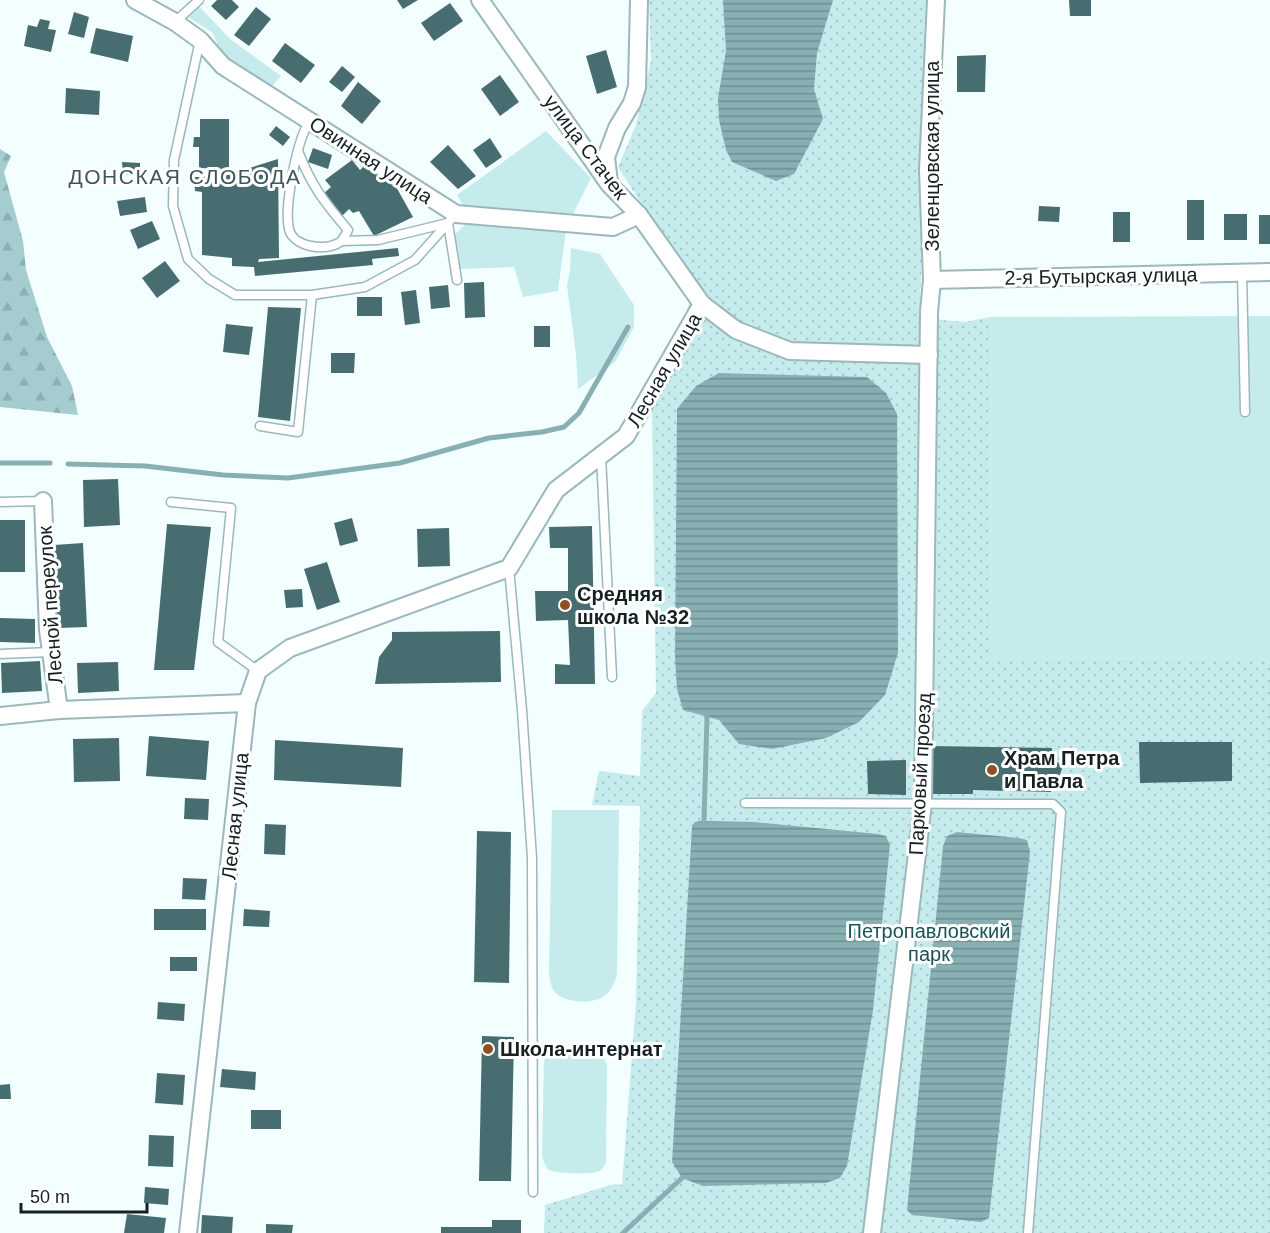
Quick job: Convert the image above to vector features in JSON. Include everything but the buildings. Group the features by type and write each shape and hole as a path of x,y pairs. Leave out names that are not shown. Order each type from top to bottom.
{"street":[{"name":"Овинная улица","path":"135,0 175,22 200,40 223,66 310,120 452,218 613,227 639,215"},
{"name":"улица Стачек","path":"480,0 609,184 639,215 698,299 736,330 790,351 929,355"},
{"path":"609,184 606,157 617,128 632,103 637,87 639,0"},
{"name":"Зеленцовская улица","path":"929,312 932,280 928,170 936,0"},
{"name":"2-я Бутырская улица","path":"932,280 1270,272"},
{"name":"Лесная улица","path":"509,568 556,490 626,436 698,299"},
{"name":"Парковый проезд","path":"872,1233 923,803 929,312"},
{"name":"Лесной переулок","path":"43,501 48,630 59,710"},
{"path":"258,671 290,648 509,568"},
{"name":"Лесная улица","path":"188,1233 247,703 258,671"},
{"path":"0,716 59,710 247,703"}],"lane":[{"path":"175,22 199,0"},
{"path":"200,40 174,160 173,206 188,259 209,279 235,295 312,295 365,287 415,260 452,218"},
{"path":"310,120 298,151 288,208 289,231 298,242 318,248 330,247 342,241 378,240 452,218"},
{"path":"298,151 308,178 326,205 348,230 342,241"},
{"path":"452,218 457,280"},
{"path":"1242,272 1245,412"},
{"path":"260,426 298,432 312,295"},
{"path":"602,455 612,677"},
{"path":"0,501 43,501"},
{"path":"171,502 231,508 218,642 258,671"},
{"path":"509,568 532,858 533,1192"},
{"path":"0,654 51,652"},
{"path":"745,802 1053,804 1061,812 1028,1233"}],"green space":[{"name":"Петропавловский парк","path":"649,0 932,0 920,303 941,320 965,322 990,317 991,659 1270,658 1270,1233 544,1233 545,1205 614,1184 622,1185 636,1002 640,806 592,805 599,771 640,776 642,711 656,693 652,410 695,287 618,167 636,125 651,61"},
{"path":"200,7 230,39 281,76 272,86 223,59 213,33 180,12"},
{"path":"546,131 591,178 573,214 463,205 457,195"},
{"path":"0,149 11,156 4,172 23,241 26,270 47,337 72,386 78,415 0,407"},
{"path":"469,221 566,230 558,291 523,297 514,267 460,269 454,235"},
{"path":"571,248 600,254 634,305 634,327 615,362 578,389 567,285"},
{"path":"1270,316 1270,658 991,659 990,317"},
{"path":"552,810 619,810 617,976 609,992 599,999 574,1001 563,998 556,993 550,982"},
{"path":"556,1052 597,1052 604,1058 607,1065 606,1162 602,1168 592,1173 551,1171 542,1156 544,1060 548,1055"}],"shaded area":[{"path":"723,0 833,0 817,53 814,89 823,119 794,174 776,181 732,162 726,150 719,120 718,98 726,51"},
{"path":"719,373 867,377 886,393 897,414 898,653 885,695 859,722 826,738 772,749 739,744 719,720 683,710 677,689 675,658 677,409 696,386"},
{"path":"695,822 753,822 878,834 886,836 890,845 873,1010 847,1166 840,1178 826,1183 703,1186 682,1178 672,1162 692,827"},
{"path":"957,832 1027,840 1030,852 989,1218 981,1222 912,1215 907,1210 943,846 947,836"}],"waterway":[{"path":"68,464 145,466 223,475 288,478 400,463 489,438 564,427 579,413 628,327"},
{"path":"0,463 50,463"},
{"path":"704,821 707,717"},
{"path":"623,1233 682,1178"}],"place":[{"name":"Средняя школа №32","path":"565,605"},
{"name":"Храм Петра и Павла","path":"992,770"},
{"name":"Школа-интернат","path":"488,1049"}],"district":[{"name":"ДОНСКАЯ СЛОБОДА","path":"185,177"}]}
